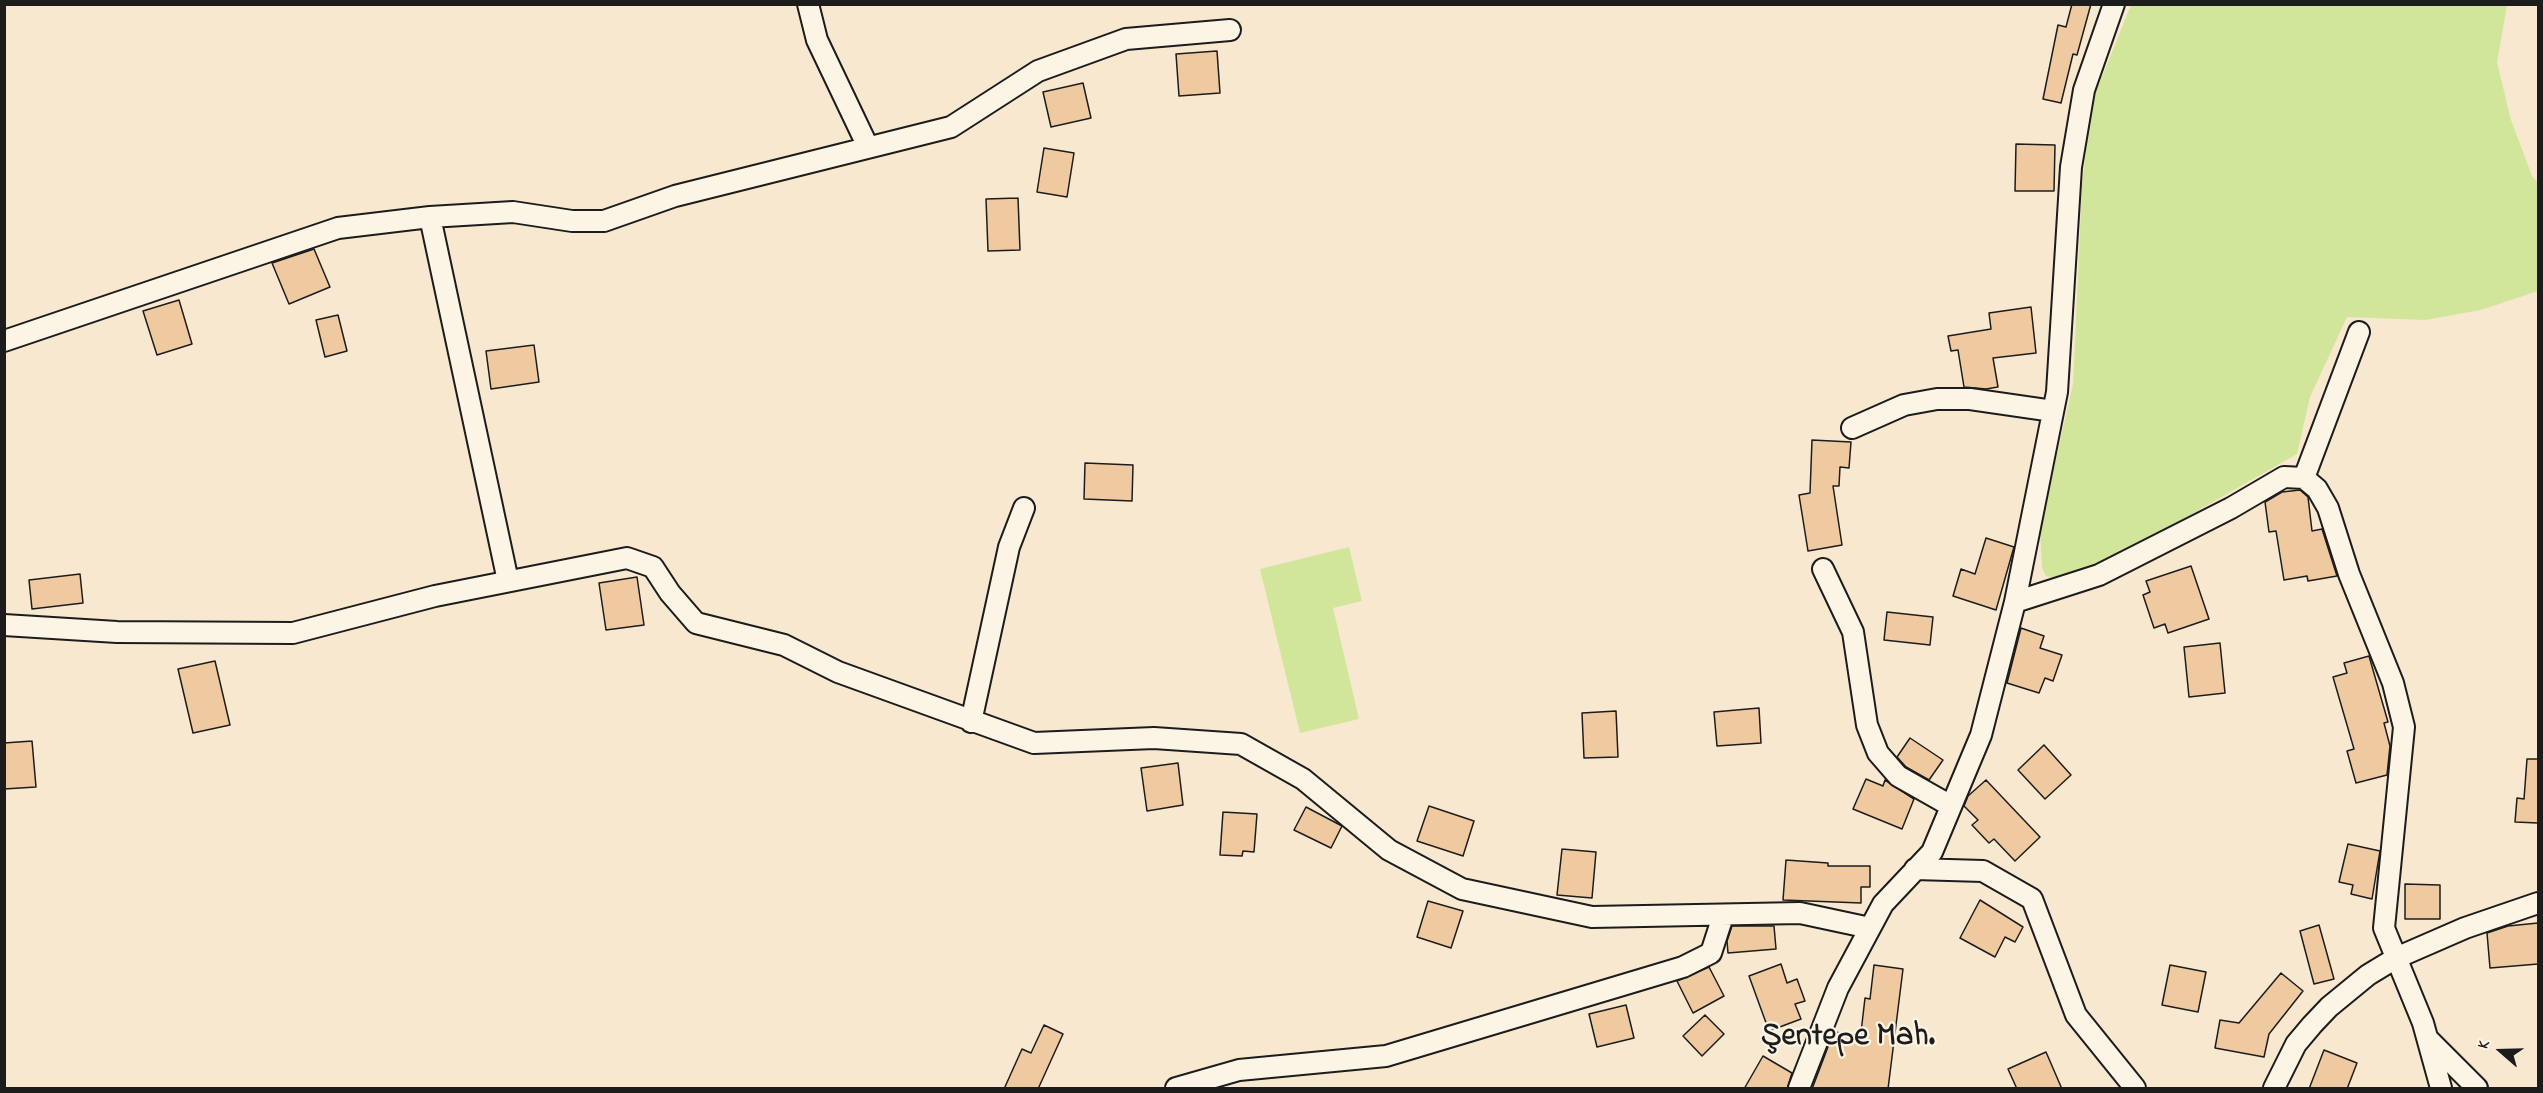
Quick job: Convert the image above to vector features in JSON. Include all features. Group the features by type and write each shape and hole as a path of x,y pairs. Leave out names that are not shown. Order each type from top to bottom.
{"street":[{"path":"808,4 816,40 868,147"},
{"path":"1799,1089 1838,988 1883,904 1932,852 1981,735 2014,602 2057,392 2071,167 2084,90 2114,4"},
{"path":"4,341 338,228 430,217 513,212 572,221 604,221 675,196 951,127 1038,71 1126,39 1230,30"},
{"path":"430,217 508,581"},
{"path":"2304,478 2359,332"},
{"path":"1852,428 1904,405 1937,399 1970,399 2053,411"},
{"path":"2014,602 2099,575 2231,508 2284,477 2304,478 2317,489 2328,508 2349,574 2393,683 2404,728 2384,928 2427,1038 2441,1089"},
{"path":"971,722 1009,547 1024,508"},
{"path":"4,625 117,632 293,633 435,596 627,558 653,567 696,623 784,645 838,672 1034,743 1154,738 1241,744 1303,779 1389,850 1462,889 1592,917 1800,914 1870,928"},
{"path":"1823,569 1853,632 1868,725 1878,753 1898,776 1951,806"},
{"path":"1915,869 1983,871 2032,899 2076,1015 2135,1089"},
{"path":"2274,1089 2296,1044 2318,1018 2348,990 2396,958 2465,928 2538,903"},
{"path":"1176,1089 1239,1070 1386,1056 1683,967 1711,953 1724,916"},
{"path":"2427,1038 2477,1089"}],"green space":[{"path":"2131,5 2507,5 2497,62 2511,120 2532,176 2538,183 2538,291 2481,310 2425,320 2347,317 2310,397 2297,454 2111,560 2057,581 2045,575 2042,567 2040,529 2073,384 2082,186 2091,104"},
{"path":"1349,547 1362,601 1333,608 1359,719 1300,733 1260,569"}],"building":[{"path":"2072,4 2091,4 2077,55 2073,54 2061,103 2043,99 2058,25 2066,27"},
{"path":"1217,51 1220,93 1179,96 1176,54"},
{"path":"1083,83 1091,118 1051,127 1043,92"},
{"path":"2016,144 2055,145 2054,191 2015,191"},
{"path":"1044,148 1074,153 1067,197 1037,192"},
{"path":"1018,198 1020,250 988,251 986,199"},
{"path":"314,249 330,287 289,304 272,263"},
{"path":"179,300 192,344 157,355 143,311"},
{"path":"2031,307 2036,353 1993,358 1998,387 1986,389 1964,387 1958,350 1951,351 1948,336 1991,329 1989,313"},
{"path":"338,315 347,351 325,357 316,320"},
{"path":"534,345 539,382 491,389 486,351"},
{"path":"1812,440 1851,442 1849,468 1840,467 1839,486 1833,486 1842,545 1808,551 1799,495 1810,493"},
{"path":"1085,463 1133,465 1132,501 1084,499"},
{"path":"2300,490 2308,497 2312,531 2322,529 2337,576 2308,581 2307,576 2284,580 2276,531 2269,532 2265,502 2282,492"},
{"path":"1986,538 2014,547 1996,610 1953,596 1961,569 1975,574"},
{"path":"2191,566 2209,619 2168,633 2165,624 2154,628 2143,595 2150,592 2146,581"},
{"path":"80,574 83,603 32,609 29,580"},
{"path":"637,577 644,625 606,630 599,583"},
{"path":"1887,612 1933,617 1930,645 1884,640"},
{"path":"2021,628 2044,636 2040,648 2062,655 2053,681 2045,678 2039,693 2007,683"},
{"path":"2220,643 2225,693 2189,697 2184,647"},
{"path":"2369,656 2388,722 2384,723 2390,746 2387,775 2356,783 2347,751 2354,749 2333,677 2347,673 2344,663"},
{"path":"215,661 230,725 193,733 178,669"},
{"path":"1759,708 1761,743 1717,746 1714,712"},
{"path":"1616,711 1618,757 1584,758 1582,713"},
{"path":"1910,738 1943,760 1929,780 1906,767 1897,757"},
{"path":"32,741 36,787 4,789 4,743"},
{"path":"2044,745 2071,775 2045,799 2018,770"},
{"path":"2527,759 2538,759 2538,823 2515,822 2517,798 2524,799"},
{"path":"1178,763 1183,805 1147,811 1141,768"},
{"path":"1866,779 1883,786 1885,780 1914,799 1902,829 1853,809"},
{"path":"1986,780 2040,837 2015,861 1994,839 1989,843 1972,825 1978,820 1964,806 1968,796"},
{"path":"1429,806 1474,821 1463,856 1417,841"},
{"path":"1306,807 1342,826 1331,848 1294,830"},
{"path":"1223,812 1257,814 1254,852 1243,851 1242,856 1220,855"},
{"path":"2348,844 2380,851 2372,899 2351,894 2353,885 2339,882"},
{"path":"1562,849 1596,852 1592,898 1557,895"},
{"path":"1786,860 1828,863 1828,866 1870,866 1870,887 1861,887 1861,903 1783,900"},
{"path":"2405,884 2440,885 2440,919 2405,919"},
{"path":"1980,900 2023,927 2015,942 2005,937 1995,957 1960,938"},
{"path":"1428,901 1463,911 1451,948 1417,937"},
{"path":"2538,923 2538,964 2490,968 2487,933 2508,926"},
{"path":"2319,925 2334,979 2314,984 2300,931"},
{"path":"1732,926 1774,926 1776,949 1728,953 1727,941"},
{"path":"1781,964 1787,983 1797,979 1805,1001 1795,1004 1801,1019 1769,1031 1749,976"},
{"path":"1874,965 1903,969 1888,1089 1812,1089 1834,1031 1860,1041 1865,998 1870,999"},
{"path":"2170,965 2206,972 2198,1012 2162,1005"},
{"path":"1709,967 1724,996 1693,1013 1677,981"},
{"path":"2281,973 2303,991 2269,1034 2264,1057 2215,1048 2220,1020 2239,1023"},
{"path":"1626,1005 1634,1038 1597,1047 1589,1014"},
{"path":"1705,1015 1724,1034 1702,1056 1683,1036"},
{"path":"1044,1025 1063,1034 1038,1089 1004,1089 1022,1049 1031,1053"},
{"path":"2324,1050 2357,1063 2347,1089 2309,1089"},
{"path":"2046,1052 2062,1089 2017,1089 2008,1069"},
{"path":"1763,1056 1792,1073 1787,1089 1744,1089"}],"district":[{"name":"Şentepe Mah.","path":"1848,1039"}]}
